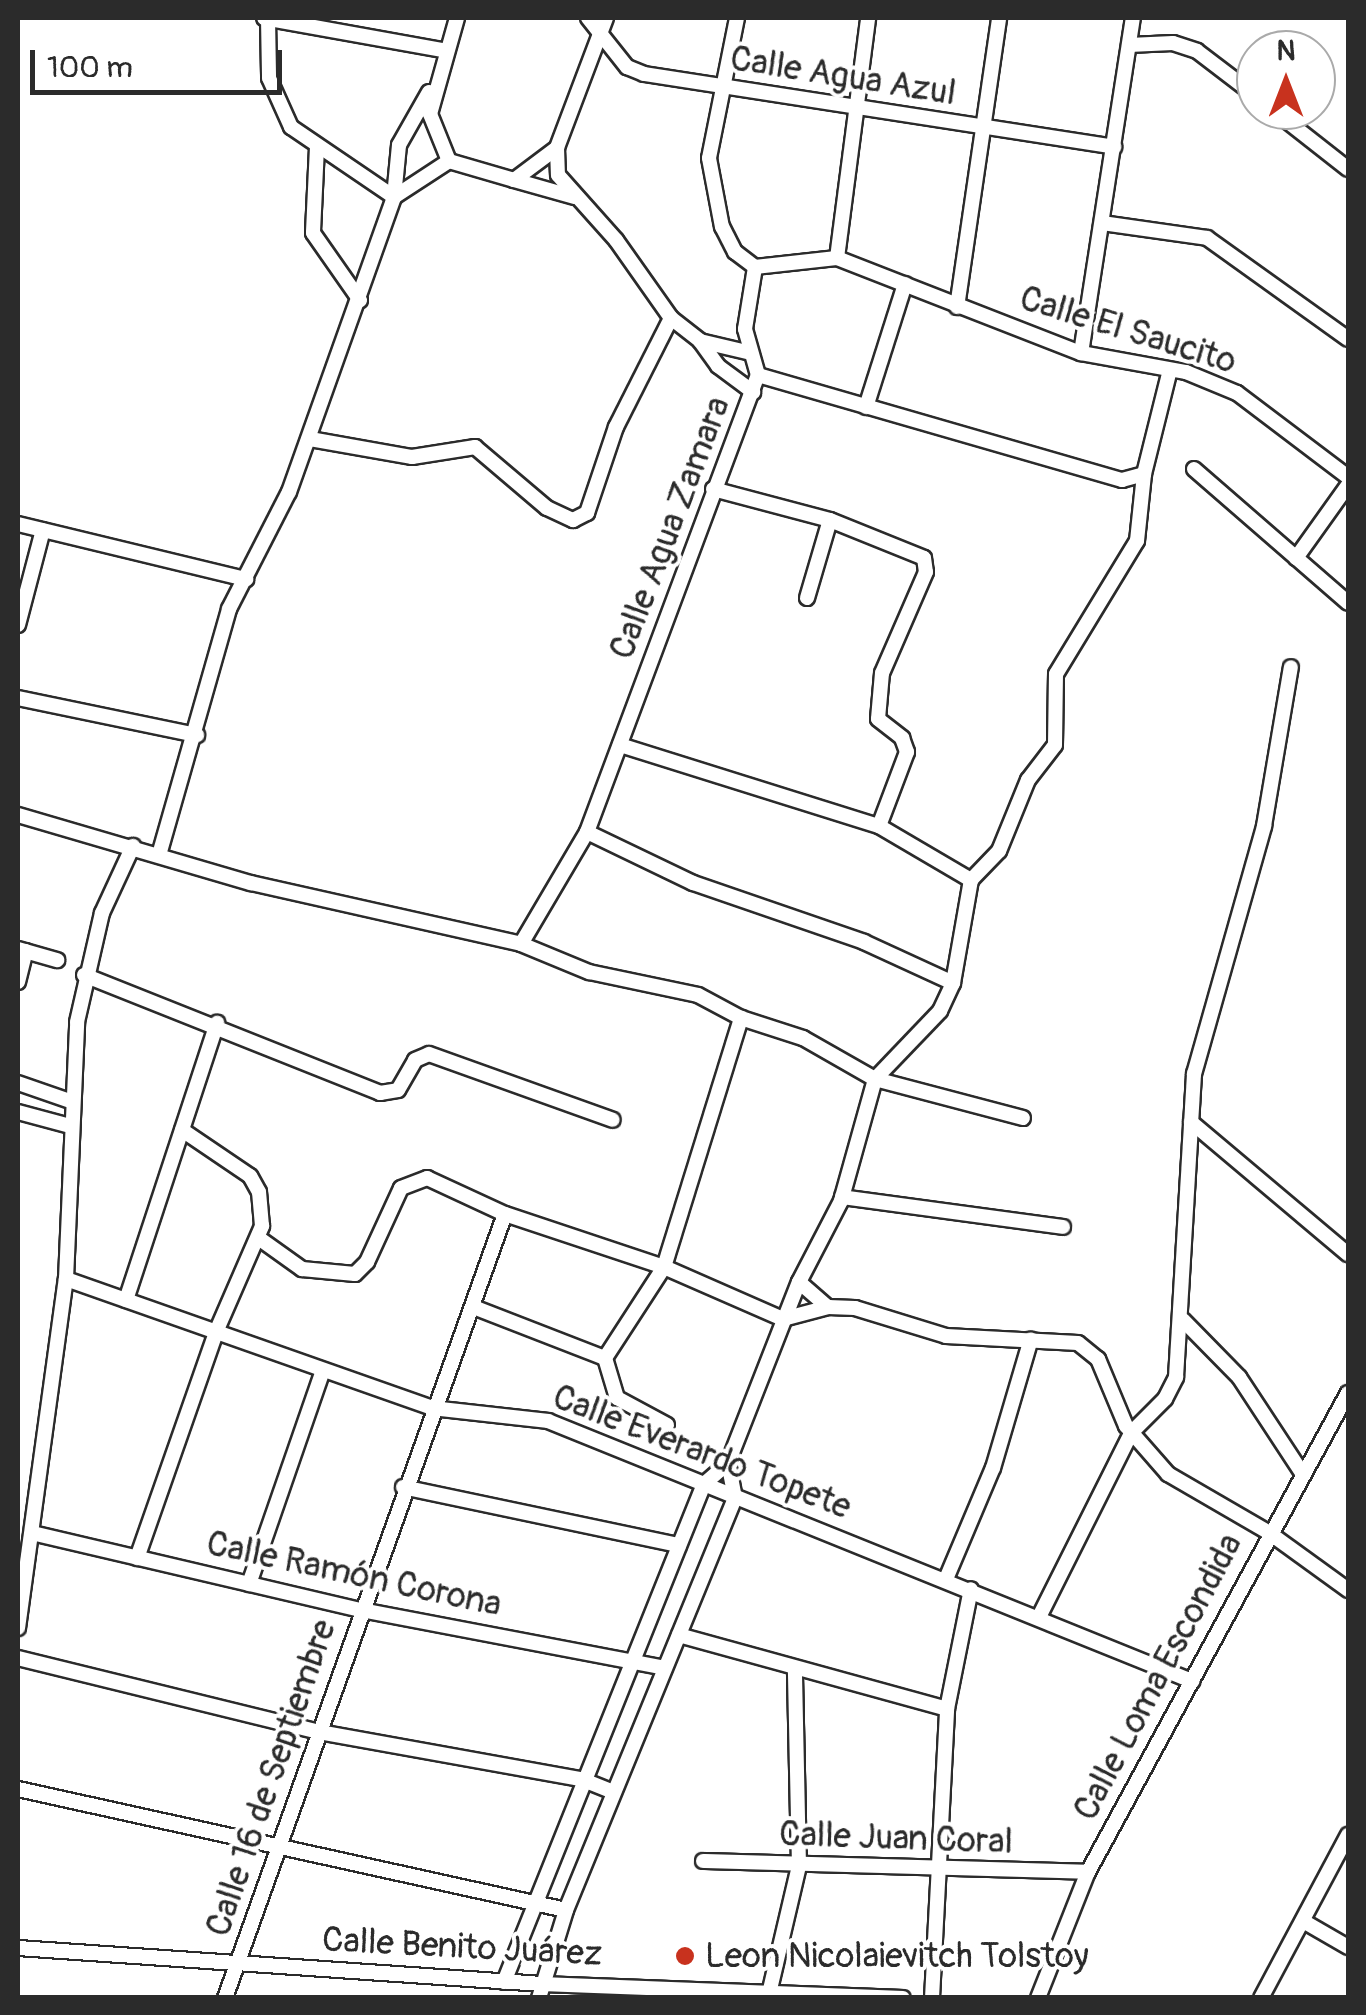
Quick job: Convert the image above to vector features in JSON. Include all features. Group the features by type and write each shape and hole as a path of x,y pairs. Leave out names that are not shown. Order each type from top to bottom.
{"street":[{"path":"394,197 292,127 272,88 266,18 447,51"},
{"path":"159,855 197,735 225,622 310,439 394,197 398,145 434,84 457,18"},
{"name":"Calle Agua Azul","path":"588,18 635,72 985,130 1114,147"},
{"path":"606,18 556,148 558,175 616,240 671,318 700,341 718,366 753,392"},
{"path":"700,341 747,352 755,267 730,246 718,208 710,158 738,18"},
{"path":"837,258 852,107 868,18"},
{"path":"956,307 999,18"},
{"path":"1080,353 1133,18"},
{"path":"1129,45 1173,43 1197,51 1236,81"},
{"path":"434,84 433,130 450,161 574,197"},
{"path":"1299,130 1348,169"},
{"path":"317,146 313,234 360,300"},
{"path":"514,180 556,148"},
{"path":"394,197 450,161"},
{"path":"1102,222 1199,235 1348,339"},
{"name":"Calle El Saucito","path":"755,267 837,258 1080,353 1170,370 1237,393 1348,477"},
{"path":"866,406 906,284"},
{"path":"310,439 412,457 475,448 547,508 565,518 581,517 616,427 671,318"},
{"name":"Calle Agua Zamara","path":"521,944 586,832 620,745 713,489 753,392 758,375 747,352"},
{"path":"504,1982 581,1779 704,1484 728,1463 783,1319 842,1197 875,1079 940,1010 953,983 971,880 999,851 1028,780 1055,745 1056,674 1137,541 1144,474 1170,370"},
{"path":"758,375 1122,480 1144,474"},
{"path":"1194,469 1348,604"},
{"path":"1296,558 1348,485"},
{"path":"713,489 830,520 921,555 926,563 882,673 878,719 905,741 907,752 879,826"},
{"path":"807,598 830,520"},
{"path":"18,524 246,579"},
{"path":"18,626 43,530"},
{"path":"1039,1617 1131,1432 1172,1390 1184,1320 1190,1122 1196,1063 1224,978 1264,826 1291,667"},
{"path":"18,698 197,735"},
{"path":"620,745 879,826 971,880"},
{"path":"18,814 306,896 521,944 589,972 698,995 741,1018 803,1038 875,1079 1023,1118"},
{"path":"586,832 692,884 864,942 953,983"},
{"path":"18,1628 66,1279 70,1101 84,975 102,913 133,846"},
{"path":"18,982 22,950 57,960"},
{"path":"84,975 217,1023 387,1094 398,1090 415,1060 430,1054 613,1120"},
{"path":"667,1425 617,1398 605,1358 664,1267 741,1018"},
{"path":"126,1300 217,1023"},
{"path":"18,1083 70,1101"},
{"path":"33,1090 22,1114 70,1126"},
{"path":"1190,1122 1348,1254"},
{"path":"137,1558 216,1332 260,1239 259,1192 250,1176 182,1130"},
{"path":"260,1239 302,1270 347,1276 362,1271 401,1188 412,1179 426,1178 504,1214 664,1267 783,1319 828,1307 888,1314 946,1336 1078,1343 1098,1359 1131,1432 1175,1479 1268,1532 1348,1590"},
{"path":"842,1197 1062,1228"},
{"name":"Calle 16 de Septiembre","path":"225,1998 402,1486 476,1308 504,1214"},
{"name":"Calle Everardo Topete","path":"66,1279 432,1408 548,1421 970,1588 1192,1681"},
{"path":"799,1282 828,1307"},
{"path":"476,1308 605,1358"},
{"path":"1184,1320 1239,1377 1302,1473"},
{"path":"946,1579 993,1468 1031,1339"},
{"path":"249,1584 323,1370"},
{"name":"Calle Loma Escondida","path":"1038,1998 1088,1872 1268,1532 1302,1473 1344,1414 1348,1393"},
{"path":"541,1991 566,1910 735,1498 728,1463"},
{"path":"402,1486 680,1545"},
{"name":"Calle Ramón Corona","path":"32,1533 361,1610 665,1668"},
{"path":"932,1998 947,1709 970,1588"},
{"path":"679,1635 947,1709"},
{"path":"18,1658 319,1732 581,1779 614,1792"},
{"path":"769,1994 800,1866 796,1668"},
{"path":"18,1789 276,1850 533,1899 566,1910"},
{"path":"1261,1998 1348,1836"},
{"name":"Calle Juan Coral","path":"703,1861 1088,1872"},
{"path":"1303,1921 1348,1947"},
{"name":"Calle Benito Juárez","path":"18,1948 504,1982 541,1991 902,1998"}],"place":[{"name":"Leon Nicolaievitch Tolstoy","path":"685,1956"}]}
